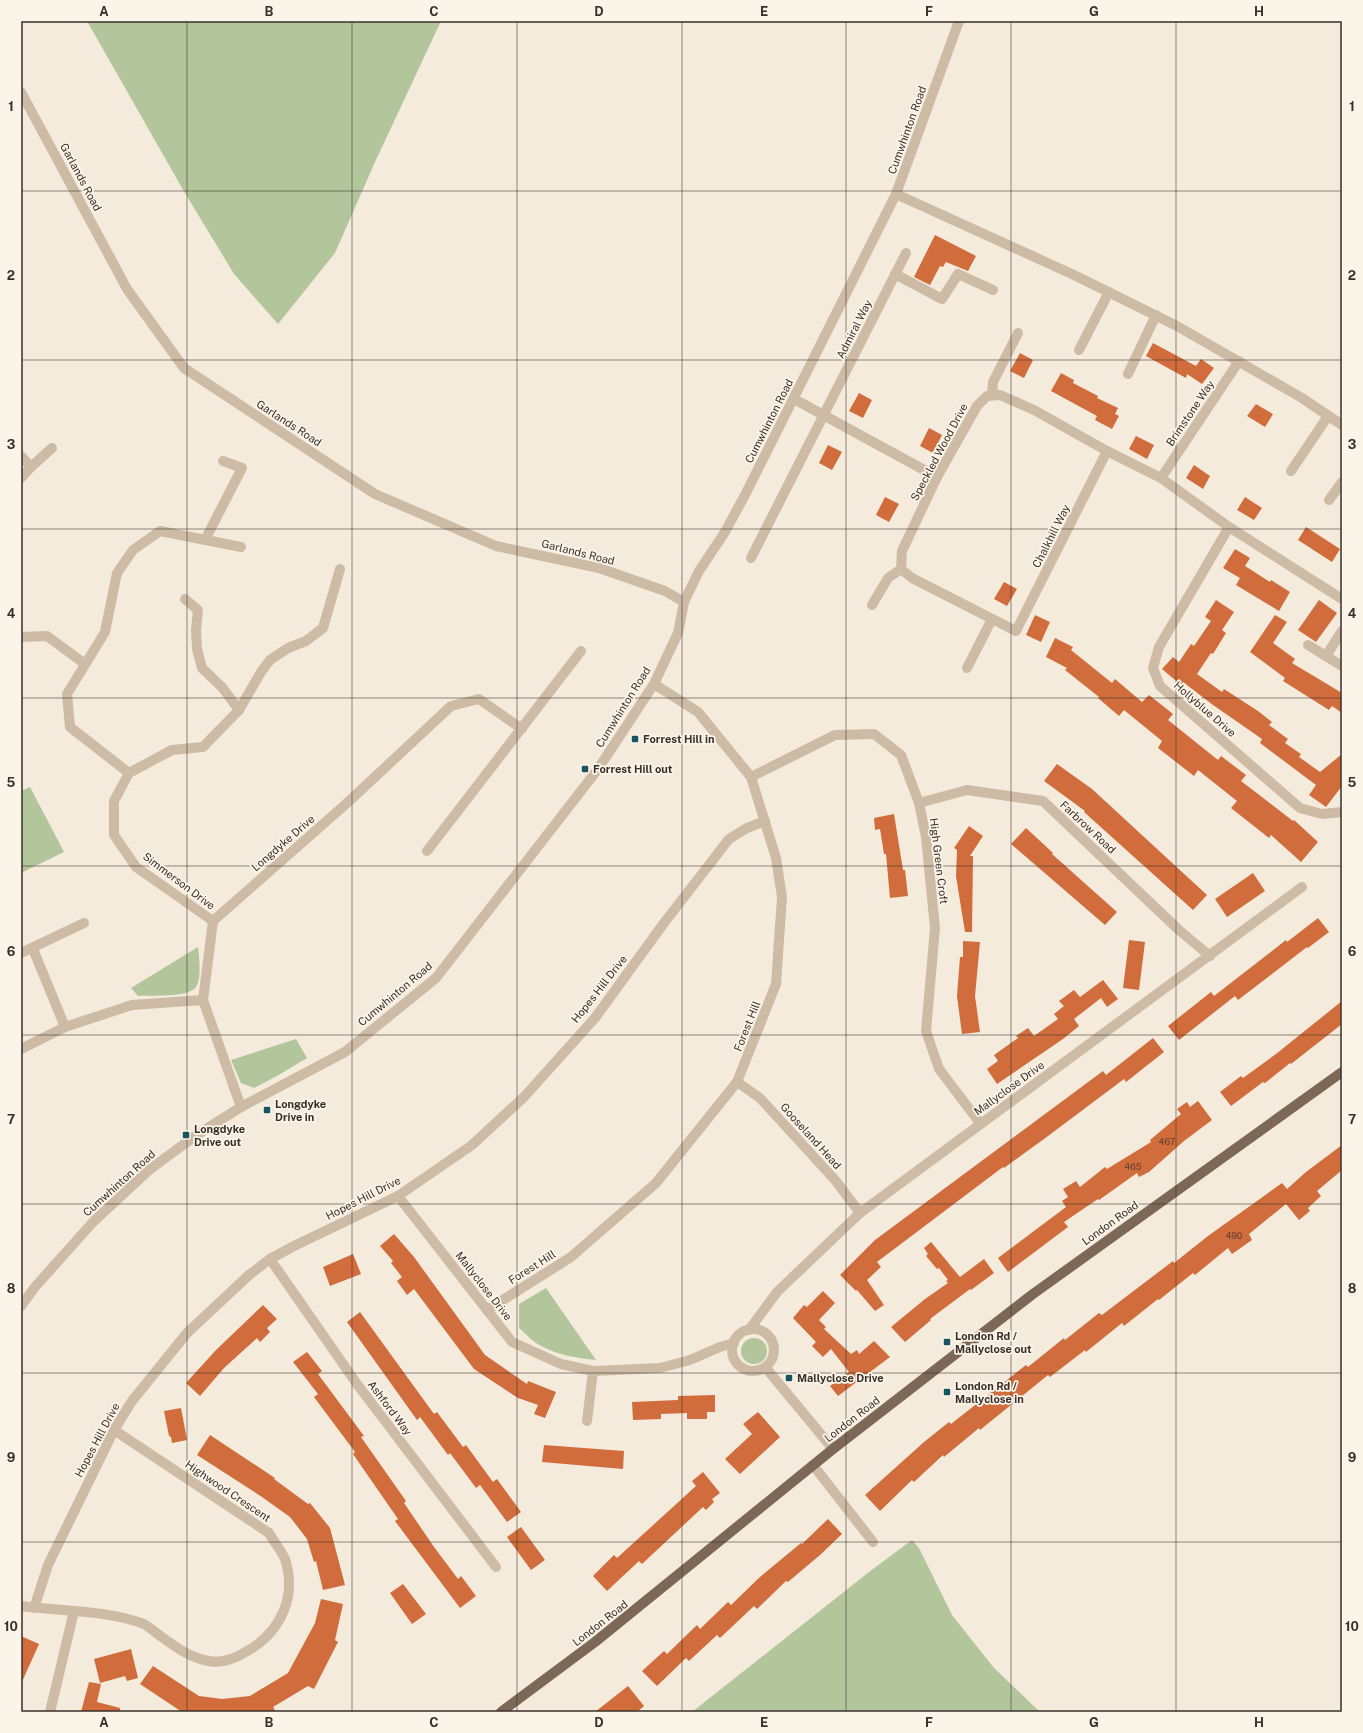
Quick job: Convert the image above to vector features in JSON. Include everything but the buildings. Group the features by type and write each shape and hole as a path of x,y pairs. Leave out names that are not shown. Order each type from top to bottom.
{"main road":[{"name":"London Road","path":"501,1712 595,1642 833,1448 1033,1294 1342,1072"}],"street":[{"name":"Cumwhinton Road","path":"21,1306 35,1287 93,1222 149,1170 195,1136 241,1107 346,1052 436,978 598,769 654,684 678,633 684,602 699,571 725,532 746,493 896,194 959,21"},
{"name":"Garlands Road","path":"21,92 127,289 184,368 375,494 496,546 599,568 665,591 684,602"},
{"path":"896,194 1156,315 1239,361 1342,425"},
{"name":"Admiral Way","path":"751,558 906,253"},
{"path":"895,274 942,299 958,274 992,290"},
{"path":"1080,350 1109,292"},
{"path":"1128,374 1156,315"},
{"path":"1018,333 993,382 992,395 1000,395 1034,410 1107,451 1161,478 1229,527 1342,599"},
{"name":"Brimstone Way","path":"1161,478 1239,361"},
{"name":"Speckled Wood Drive","path":"901,569 902,551 937,477 977,406 987,396 992,395"},
{"path":"794,399 937,477"},
{"path":"1291,472 1328,416"},
{"path":"21,478 52,448"},
{"name":"Chalkhill Way","path":"992,619 1016,631 1107,451"},
{"path":"21,456 31,467"},
{"path":"204,540 242,468 223,461"},
{"path":"1329,500 1342,482"},
{"name":"Hollyblue Drive","path":"1229,527 1159,647 1153,668 1160,686 1300,808 1322,814 1342,812"},
{"path":"241,547 160,532 133,550 117,573 105,632 67,694 70,727 129,773 172,750 203,747 239,710 261,672 270,660 288,648 306,641 323,628 340,569"},
{"path":"872,605 888,578 901,569 912,578 992,619 967,668"},
{"path":"186,599 198,610 196,630 197,649 202,668 222,687 239,710"},
{"path":"1326,656 1342,631"},
{"path":"21,637 47,636 84,664"},
{"path":"1308,645 1342,666"},
{"path":"427,851 581,651"},
{"name":"Forest Hill","path":"487,1310 571,1257 656,1183 737,1082 776,984 782,897 776,858 751,777 698,712 654,684"},
{"name":"Longdyke Drive","path":"213,921 346,804 451,706 479,699 522,729"},
{"name":"High Green Croft","path":"751,777 835,735 874,734 901,755 918,803 926,837 935,928 926,1030 939,1069 980,1123"},
{"name":"Simmerson Drive","path":"129,773 114,801 114,835 136,867 213,921"},
{"name":"Farbrow Road","path":"918,803 967,790 1043,801 1180,931 1210,956"},
{"name":"Hopes Hill Drive","path":"34,1608 48,1565 114,1430 132,1401 187,1333 249,1275 270,1260 294,1246 398,1196 472,1145 524,1097 595,1018 664,923 729,839 747,828 765,821"},
{"name":"Mallyclose Drive","path":"398,1196 512,1342 561,1364 593,1371 660,1368 690,1360 720,1347 734,1343 737,1336 749,1330 778,1292 860,1213 980,1123 1210,956 1302,887"},
{"path":"213,921 203,1000 241,1107"},
{"path":"21,953 33,949 84,922"},
{"path":"33,949 65,1027"},
{"path":"21,1049 65,1027 132,1005 203,1000"},
{"name":"Gooseland Head","path":"737,1082 760,1098 834,1180 860,1213"},
{"name":"Ashford Way","path":"270,1260 357,1384 496,1567"},
{"path":"734,1343 732,1355 738,1365 749,1371 755,1371 766,1367 773,1356 773,1344 766,1334 761,1331 749,1330"},
{"path":"766,1367 833,1448"},
{"path":"587,1421 593,1371"},
{"name":"Highwood Crescent","path":"74,1611 121,1618 145,1625 179,1649 195,1657 211,1662 234,1659 255,1646 271,1633 282,1618 288,1601 289,1579 284,1558 269,1533 114,1430"},
{"path":"813,1465 873,1542"},
{"path":"21,1606 74,1611 50,1712"}],"green space":[{"path":"87,21 441,21 375,162 335,253 278,324 234,274 182,188"},
{"path":"30,787 64,852 21,873 21,791"},
{"path":"198,947 200,967 199,978 196,987 192,991 160,996 138,996 131,988"},
{"path":"296,1039 307,1058 254,1088 241,1083 231,1060"},
{"path":"546,1288 596,1360 567,1356 554,1352 535,1342 519,1328 519,1304"},
{"path":"754,1338 763,1342 767,1351 763,1360 754,1364 745,1360 741,1351 745,1342"},
{"path":"912,1540 919,1548 952,1615 994,1668 1040,1712 692,1712 869,1572"}],"place":[{"name":"Forrest Hill in","path":"635,739"},
{"name":"Forrest Hill out","path":"585,769"},
{"name":"Longdyke Drive in","path":"267,1110"},
{"name":"Longdyke Drive out","path":"186,1135"},
{"name":"London Rd / Mallyclose out","path":"947,1342"},
{"name":"Mallyclose Drive","path":"789,1378"},
{"name":"London Rd / Mallyclose in","path":"947,1392"}]}
